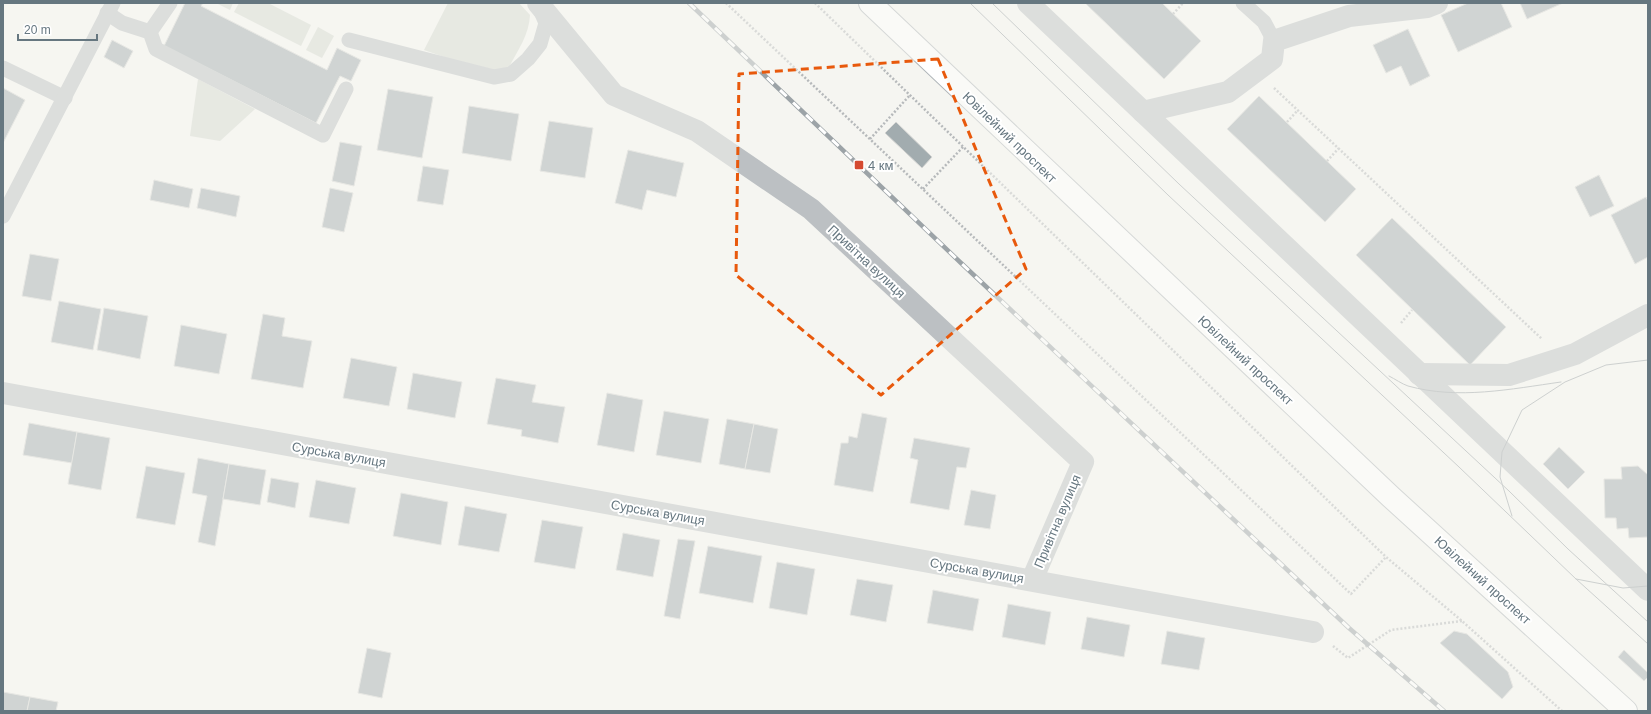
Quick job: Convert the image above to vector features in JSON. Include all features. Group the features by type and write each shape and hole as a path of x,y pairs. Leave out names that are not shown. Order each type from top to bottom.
{"main road":[{"name":"Ювілейний проспект","path":"870,3 1391,497 1626,711"}],"street":[{"name":"Привітна вулиця","path":"538,3 614,95 697,131 811,209 1083,462 1032,580"},
{"path":"1028,3 1648,590"},
{"path":"1143,112 1228,92 1272,59 1274,41 1349,16 1427,8 1437,3"},
{"path":"1419,374 1509,375 1575,354 1648,315"},
{"name":"Сурська вулиця","path":"3,393 1313,632"}],"lane":[{"path":"150,32 170,3"},
{"path":"349,40 494,76 511,74 528,59 540,44 546,23 538,3"},
{"path":"1243,3 1264,22 1274,41"},
{"path":"3,216 110,8 122,23 150,32"},
{"path":"150,32 156,49 323,134 346,89"},
{"path":"3,68 65,98"}],"path":[{"path":"726,3 1351,594 1386,557"},
{"path":"815,3 1386,557 1462,621 1562,711"},
{"path":"1174,14 1183,3"},
{"path":"1256,71 1562,358"},
{"path":"870,139 910,95"},
{"path":"1287,122 1298,110"},
{"path":"923,189 963,147"},
{"path":"1327,161 1339,148"},
{"path":"1313,632 1348,658 1391,630 1462,621"}],"highlighted area":[{"path":"938,59 1026,269 881,395 736,275 739,74"}],"shaded area":[{"path":"216,3 233,3 230,10"},
{"path":"239,3 268,3 311,25 301,46 234,12"},
{"path":"448,3 519,3 530,15 528,29 509,67 495,70 447,58 424,50"},
{"path":"318,27 334,36 322,58 306,50"},
{"path":"198,79 255,109 220,141 190,136"}],"building":[{"path":"185,3 203,3 201,6 327,70 337,48 361,60 351,81 340,76 316,123 164,46"},
{"path":"1085,3 1162,3 1201,41 1164,79"},
{"path":"1468,3 1501,3 1512,27 1458,52 1441,15"},
{"path":"1520,3 1563,3 1527,19"},
{"path":"1408,29 1430,76 1410,86 1401,66 1386,73 1373,45"},
{"path":"112,40 133,51 124,68 104,57"},
{"path":"3,88 25,100 3,143"},
{"path":"388,89 433,97 422,158 377,150"},
{"path":"1259,96 1356,189 1325,222 1227,129"},
{"path":"469,106 519,114 511,161 462,153"},
{"path":"549,121 593,128 585,178 540,171"},
{"path":"896,122 932,157 922,168 885,133"},
{"path":"340,142 362,146 354,186 332,181"},
{"path":"628,150 684,163 676,197 647,190 642,210 615,203"},
{"path":"423,166 449,170 443,205 417,201"},
{"path":"1599,175 1614,206 1590,217 1575,187"},
{"path":"154,180 193,189 189,208 150,200"},
{"path":"201,188 240,196 236,217 197,208"},
{"path":"330,188 353,193 344,232 322,227"},
{"path":"1646,197 1648,201 1648,257 1635,264 1611,215"},
{"path":"1392,218 1506,327 1470,365 1356,255"},
{"path":"30,254 59,259 51,301 22,296"},
{"path":"59,301 101,309 93,350 51,342"},
{"path":"104,308 148,316 140,359 97,350"},
{"path":"263,314 285,318 282,336 312,341 303,388 251,379"},
{"path":"181,325 227,334 219,374 174,366"},
{"path":"351,358 397,367 389,406 343,398"},
{"path":"413,373 462,382 455,418 407,409"},
{"path":"496,378 536,385 532,402 565,407 558,443 521,436 522,430 487,424"},
{"path":"607,393 643,400 634,452 597,445"},
{"path":"664,411 709,419 701,463 656,455"},
{"path":"862,413 887,418 873,492 834,485 841,443 848,443 849,436 857,438"},
{"path":"727,419 754,424 745,469 719,464"},
{"path":"29,423 77,432 72,463 23,455"},
{"path":"754,424 778,429 770,473 745,469"},
{"path":"77,432 110,438 101,490 68,484"},
{"path":"914,438 970,448 966,468 957,467 949,510 910,503 918,460 910,458"},
{"path":"1559,447 1585,472 1568,489 1543,464"},
{"path":"198,458 229,464 215,546 198,542 207,496 192,493"},
{"path":"229,464 266,470 260,505 223,499"},
{"path":"146,466 185,473 175,525 136,518"},
{"path":"1638,466 1648,475 1648,537 1629,538 1628,528 1617,529 1616,518 1605,518 1604,479 1622,479 1621,467"},
{"path":"271,478 299,483 295,508 267,502"},
{"path":"316,480 356,488 349,524 309,517"},
{"path":"971,490 996,495 990,529 964,525"},
{"path":"401,493 448,502 441,545 393,536"},
{"path":"465,506 507,514 499,552 458,545"},
{"path":"542,520 583,527 575,569 534,562"},
{"path":"623,533 660,540 653,577 616,570"},
{"path":"678,539 695,541 680,619 664,616"},
{"path":"708,546 762,556 753,603 699,593"},
{"path":"777,562 815,569 807,615 769,608"},
{"path":"857,579 893,585 886,622 850,615"},
{"path":"933,590 979,599 973,631 927,623"},
{"path":"1008,604 1051,612 1045,645 1002,637"},
{"path":"1087,617 1130,625 1124,657 1081,649"},
{"path":"1167,631 1205,638 1199,670 1161,664"},
{"path":"1454,631 1467,634 1508,672 1513,687 1502,699 1440,643"},
{"path":"367,648 391,653 382,698 358,693"},
{"path":"1624,650 1648,673 1648,677 1644,681 1618,657"},
{"path":"3,692 30,697 27,711 3,711"},
{"path":"30,697 58,702 56,711 27,711"}],"tram line":[{"path":"970,3 1168,195 1459,467 1576,579 1648,644"},
{"path":"992,3 1179,184 1509,491 1568,549 1648,622"},
{"path":"1512,516 1500,477 1502,452 1522,410 1565,382 1606,365 1648,360"},
{"path":"1389,376 1408,386 1427,390 1465,393 1504,390 1561,382"},
{"path":"1576,579 1623,588 1648,586"}],"railway":[{"path":"689,3 961,263 1349,628 1444,711"}],"place":[{"name":"4 км","path":"859,165"}]}
